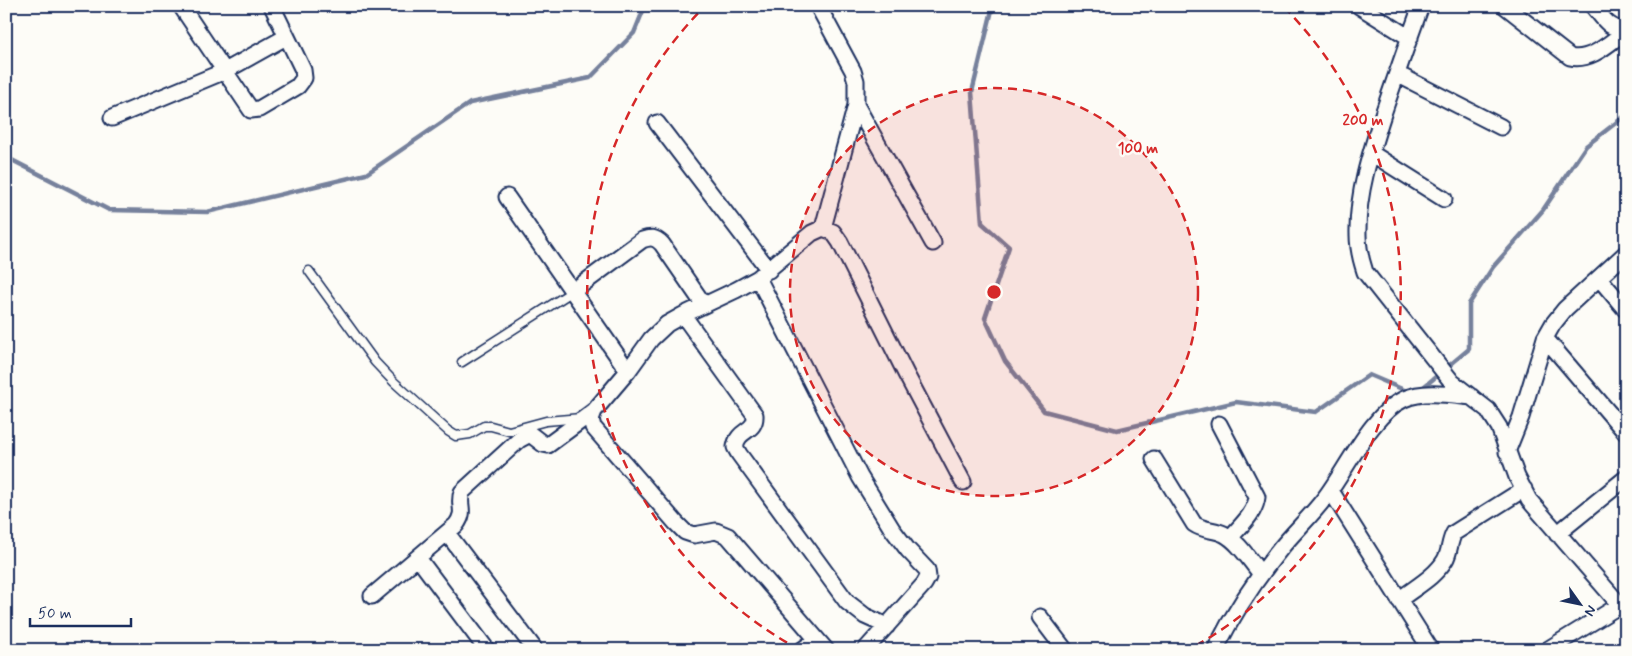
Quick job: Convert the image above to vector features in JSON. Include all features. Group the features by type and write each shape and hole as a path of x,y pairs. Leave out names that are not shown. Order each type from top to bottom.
{"street":[{"path":"181,6 251,110 259,109 298,86 304,78 303,70 272,6"},
{"path":"818,6 853,71 856,81 856,105 822,228"},
{"path":"1360,6 1410,38"},
{"path":"1421,6 1370,153 1359,204 1358,235 1360,254 1365,272 1452,382 1488,410 1500,427 1517,477 1530,500 1557,534 1623,608 1547,650"},
{"path":"1505,6 1570,57 1579,59 1589,57 1626,31"},
{"path":"1593,6 1610,26 1626,31"},
{"path":"112,118 226,71 286,38"},
{"path":"1396,74 1501,128"},
{"path":"856,105 933,243"},
{"path":"657,123 763,274 860,477 892,529 927,570 928,577 924,584 865,650"},
{"path":"1370,153 1444,199"},
{"path":"508,197 628,371"},
{"path":"372,596 461,519 463,513 460,497 462,492 519,440 530,434 548,445 590,414 628,371 651,339 667,324 763,274 812,232 822,228 833,232 840,242 963,482"},
{"path":"573,291 642,240 650,237 657,239 662,244 704,305"},
{"path":"1507,452 1521,417 1545,338 1552,324 1565,309 1626,253"},
{"path":"1599,278 1626,310"},
{"path":"682,315 755,415 755,422 750,429 740,434 736,439 735,447 739,454 847,602 865,616 887,626"},
{"path":"1545,338 1626,433"},
{"path":"1215,650 1224,632 1261,574 1331,490 1352,454 1386,412 1404,399 1423,394 1472,397"},
{"path":"590,414 593,427 685,532 694,534 716,531 728,536 821,645 802,650"},
{"path":"1219,424 1257,497 1252,512 1230,538"},
{"path":"1154,459 1194,524 1201,529 1223,534 1230,538 1261,574"},
{"path":"1557,534 1626,478"},
{"path":"1399,600 1436,572 1447,557 1450,539 1454,533 1524,489"},
{"path":"1331,490 1431,650"},
{"path":"447,533 533,647"},
{"path":"418,558 488,650"},
{"path":"1040,617 1065,650"}],"lane":[{"path":"308,271 366,352 383,372 448,431 456,436 470,434 484,426 509,431 546,421 590,414"},
{"path":"462,362 573,291"}],"waterway":[{"path":"6,157 109,210 207,212 366,174 470,103 590,78 634,33 645,6"},
{"path":"993,6 972,92 982,223 1009,247 985,318 1005,361 1044,411 1117,430 1236,402 1316,412 1369,375 1409,392"},
{"path":"1420,390 1469,349 1469,304 1493,267 1543,210 1586,146 1626,115"}]}
